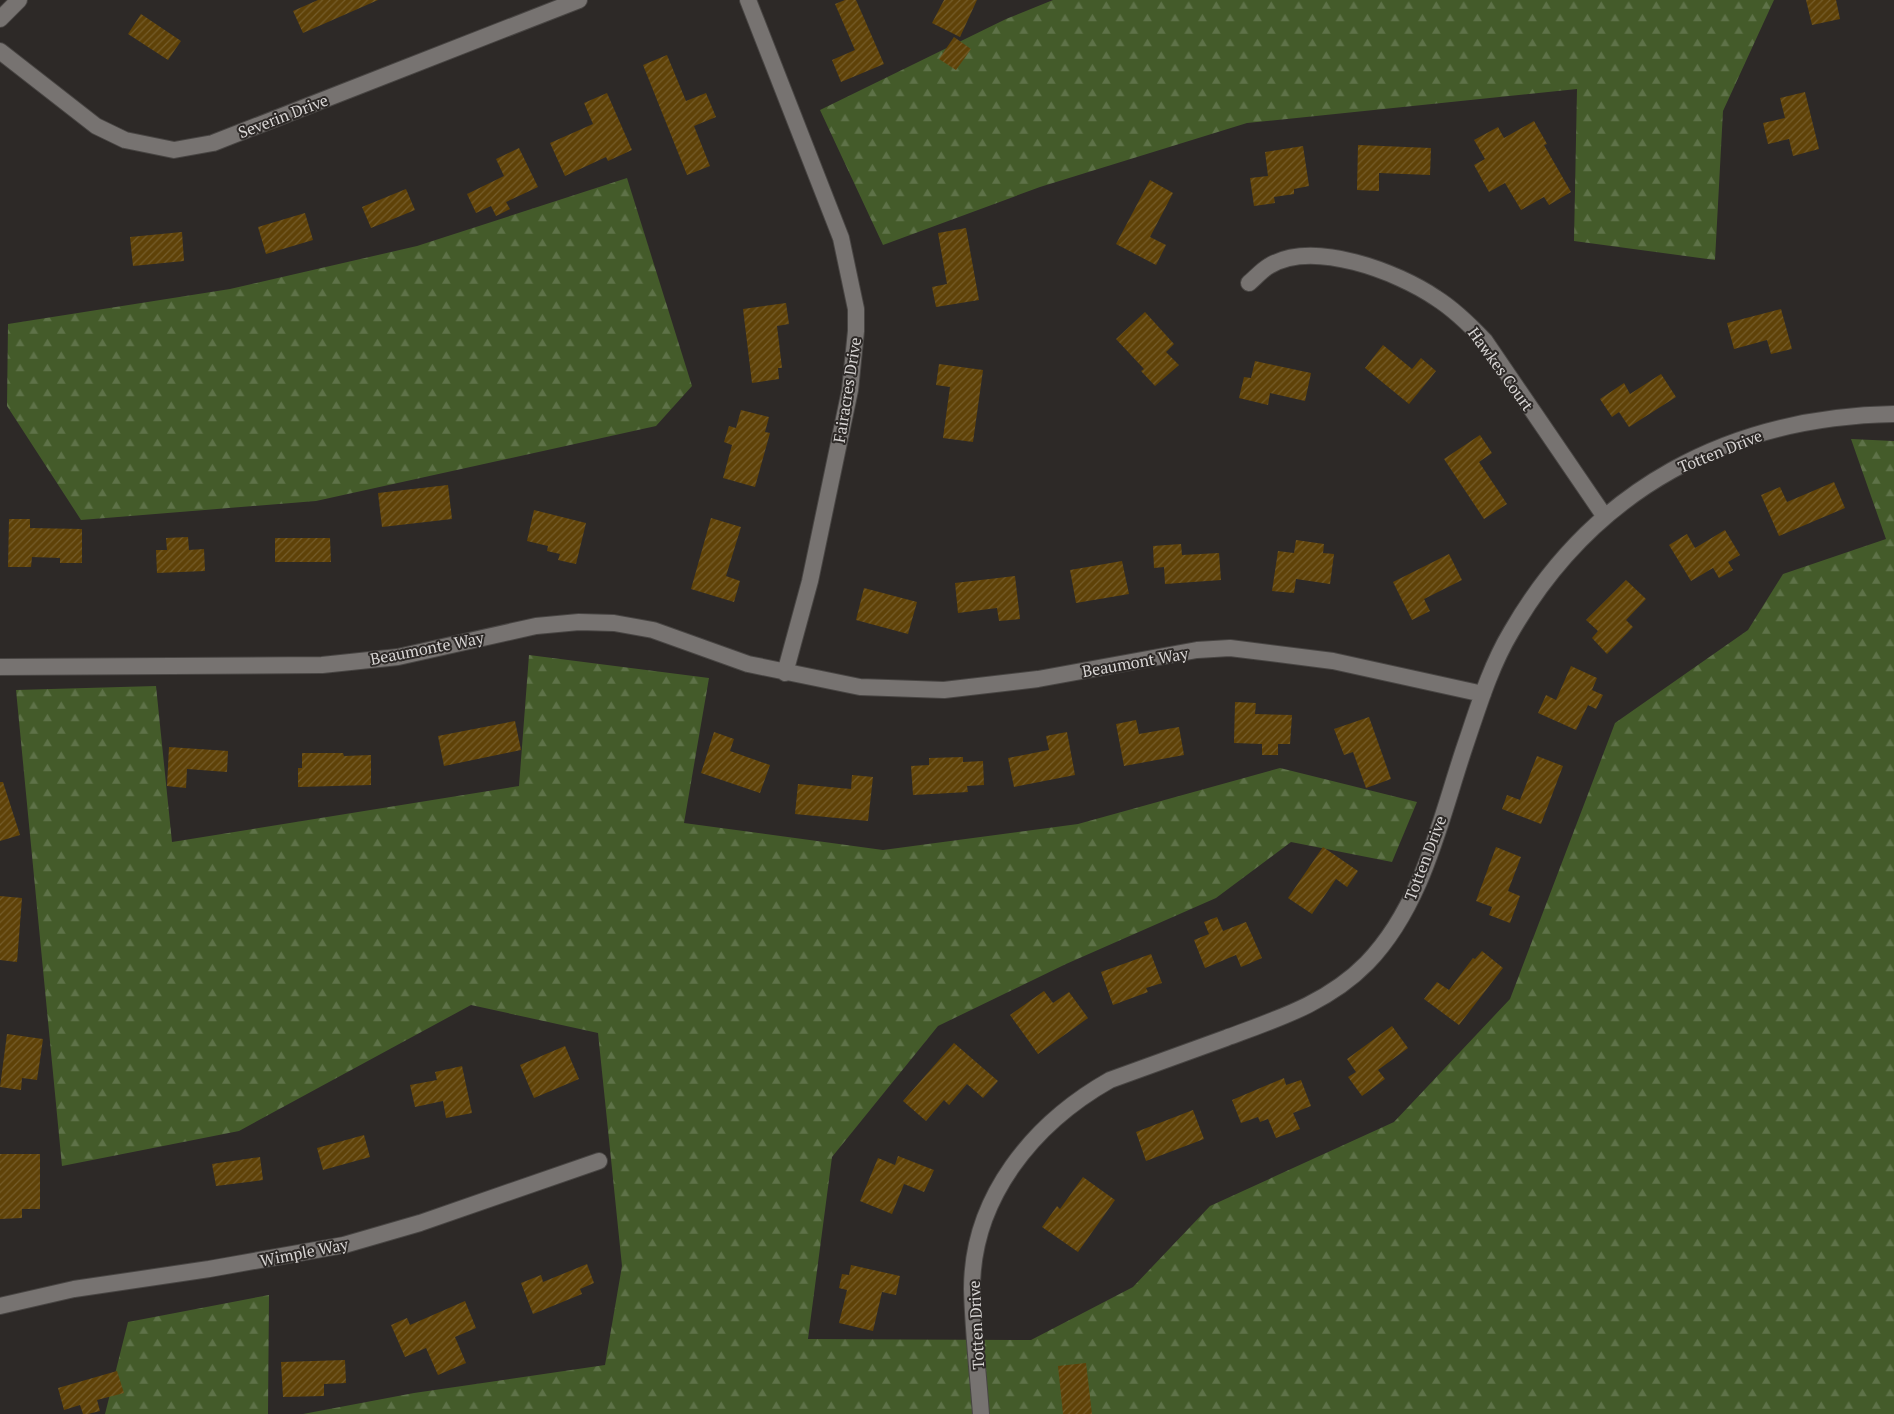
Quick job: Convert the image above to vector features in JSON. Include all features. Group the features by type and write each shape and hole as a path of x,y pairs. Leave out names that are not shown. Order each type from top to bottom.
{"street":[{"path":"0,19 19,0"},
{"name":"Severin Drive","path":"0,52 96,126 125,140 174,150 213,143 579,0"},
{"name":"Fairacres Drive","path":"748,0 841,238 856,309 856,331 850,390 810,581 785,673"},
{"name":"Hawkes Court","path":"1249,283 1269,266 1288,259 1316,256 1378,269 1406,280 1437,298 1462,316 1485,341 1605,517"},
{"name":"Totten Drive","path":"981,1414 973,1275 982,1224 1000,1184 1024,1151 1049,1122 1091,1091 1110,1080 1296,1012 1329,994 1368,962 1396,927 1418,885 1483,694 1509,635 1534,595 1572,548 1605,517 1647,484 1695,457 1740,439 1804,422 1894,414"},
{"name":"Beaumonte Way","path":"0,667 322,665 398,657 536,626 578,622 614,623 653,630 748,664 785,673"},
{"name":"Beaumont Way","path":"785,673 860,687 944,690 1038,679 1197,650 1230,648 1333,662 1483,694"},
{"name":"Wimple Way","path":"0,1306 74,1288 209,1270 344,1245 420,1223 599,1161"}],"green space":[{"path":"1053,0 1774,0 1723,111 1715,260 1574,241 1577,89 1247,123 1040,187 883,245 820,110 1006,19"},
{"path":"627,178 692,386 656,426 316,501 81,520 7,406 8,324 230,289 417,246"},
{"path":"1851,439 1894,441 1894,1414 303,1414 414,1393 605,1365 622,1266 598,1033 471,1005 239,1131 62,1166 16,690 156,686 172,842 519,786 529,655 709,678 684,823 883,850 1078,824 1280,768 1417,802 1392,862 1291,842 1216,898 1066,964 938,1026 832,1157 808,1339 1031,1340 1133,1287 1210,1206 1394,1122 1510,999 1615,723 1748,630 1783,574 1886,539"},
{"path":"269,1295 268,1414 105,1414 128,1322"}],"building":[{"path":"318,0 378,0 303,33 293,11"},
{"path":"845,0 856,0 884,64 841,82 832,60 855,50 835,4"},
{"path":"944,0 977,0 960,37 932,23"},
{"path":"1806,0 1836,0 1840,19 1812,25"},
{"path":"141,14 181,41 168,60 128,34"},
{"path":"954,37 971,49 956,70 939,59"},
{"path":"667,55 686,101 706,93 716,117 694,126 710,166 687,175 643,65"},
{"path":"1805,92 1819,149 1793,156 1789,139 1768,144 1763,123 1785,118 1780,98"},
{"path":"607,93 632,150 608,161 606,157 565,176 550,143 593,124 584,103"},
{"path":"1534,121 1547,144 1544,145 1571,192 1549,205 1544,197 1521,210 1505,183 1489,192 1474,165 1485,159 1474,140 1498,127 1504,138"},
{"path":"1358,145 1431,148 1430,175 1379,173 1379,191 1357,190"},
{"path":"1303,146 1309,186 1294,189 1294,194 1274,197 1275,203 1254,206 1250,178 1268,176 1265,152"},
{"path":"519,148 538,187 506,202 510,209 496,216 491,206 476,213 467,194 504,176 496,159"},
{"path":"1150,180 1173,193 1150,237 1166,245 1156,265 1116,244"},
{"path":"406,189 415,210 371,228 362,207"},
{"path":"305,213 313,240 266,254 258,227"},
{"path":"966,228 979,300 936,307 932,287 947,284 938,233"},
{"path":"182,232 184,261 133,266 130,237"},
{"path":"786,303 789,324 777,326 782,368 778,368 779,379 752,383 743,309"},
{"path":"1781,309 1792,349 1771,354 1767,340 1734,349 1727,323"},
{"path":"1145,312 1174,344 1166,352 1179,365 1155,386 1141,371 1144,369 1116,339"},
{"path":"1383,345 1412,369 1421,358 1436,371 1409,404 1365,368"},
{"path":"1255,361 1311,373 1305,401 1270,393 1268,405 1239,398 1244,377 1251,378"},
{"path":"939,364 983,370 973,442 943,438 950,387 936,385"},
{"path":"1661,374 1676,397 1629,427 1619,412 1612,417 1600,399 1624,383 1630,394"},
{"path":"741,410 769,417 765,432 770,433 755,487 723,478 732,445 724,442 729,426 736,428"},
{"path":"1480,435 1492,453 1479,462 1507,504 1484,519 1444,459"},
{"path":"1834,482 1845,508 1779,536 1761,495 1780,487 1787,502"},
{"path":"448,485 452,519 382,527 378,493"},
{"path":"534,510 586,523 576,564 558,560 560,554 547,551 548,546 527,541"},
{"path":"711,518 741,527 726,576 740,581 734,602 691,589"},
{"path":"9,519 30,519 30,528 82,529 82,563 60,563 60,558 32,557 31,567 8,567"},
{"path":"1725,530 1740,555 1728,562 1733,570 1719,578 1713,568 1691,581 1669,545 1687,534 1695,548"},
{"path":"188,537 189,550 204,549 205,571 157,573 156,550 167,550 166,538"},
{"path":"275,538 330,538 331,562 275,562"},
{"path":"1296,540 1324,544 1323,553 1334,554 1330,584 1296,579 1294,593 1272,591 1278,551 1294,553"},
{"path":"1181,544 1182,555 1219,553 1221,580 1165,584 1164,567 1154,568 1153,546"},
{"path":"1449,554 1462,580 1424,599 1430,611 1412,620 1393,582"},
{"path":"1122,561 1129,594 1076,603 1070,570"},
{"path":"1015,576 1020,619 999,621 997,608 958,613 955,583"},
{"path":"1626,580 1646,599 1626,620 1633,627 1607,654 1592,638 1598,631 1586,620"},
{"path":"864,588 917,602 908,634 856,620"},
{"path":"1571,666 1597,678 1592,690 1603,695 1596,709 1588,705 1576,730 1538,713 1546,695 1556,700"},
{"path":"1235,702 1256,703 1255,714 1292,715 1290,744 1278,744 1278,755 1262,755 1262,744 1234,743"},
{"path":"1369,717 1391,779 1366,788 1353,752 1344,755 1334,729"},
{"path":"1136,720 1139,734 1179,727 1184,755 1124,766 1116,724"},
{"path":"515,721 521,750 444,766 438,736"},
{"path":"714,732 734,739 730,751 770,765 760,793 701,773"},
{"path":"1067,732 1075,775 1014,787 1008,758 1049,750 1046,736"},
{"path":"169,747 228,751 227,772 187,769 186,788 167,786"},
{"path":"302,753 343,753 344,756 371,755 371,785 298,787 298,768 302,768"},
{"path":"1537,756 1563,766 1541,824 1502,809 1507,795 1520,800"},
{"path":"963,757 963,762 983,761 984,785 967,786 968,792 913,795 911,766 929,765 929,758"},
{"path":"852,775 873,777 868,821 795,814 798,784 851,789"},
{"path":"0,782 3,782 20,835 0,841"},
{"path":"1323,847 1358,871 1347,887 1336,879 1312,914 1288,898"},
{"path":"1496,847 1521,857 1508,891 1520,896 1510,923 1489,915 1492,907 1476,901"},
{"path":"0,896 22,898 17,962 0,960"},
{"path":"1217,917 1223,931 1246,922 1262,958 1241,967 1236,955 1205,968 1194,940 1209,934 1204,922"},
{"path":"1482,951 1503,968 1459,1025 1424,999 1437,982 1449,990 1473,958 1475,959"},
{"path":"1151,954 1162,983 1146,988 1148,992 1113,1005 1101,972"},
{"path":"1044,991 1053,1003 1069,992 1088,1018 1038,1054 1010,1015"},
{"path":"1392,1026 1408,1048 1378,1070 1385,1079 1362,1096 1348,1077 1356,1072 1347,1059"},
{"path":"7,1034 43,1039 37,1080 22,1078 21,1090 0,1087"},
{"path":"954,1043 998,1081 983,1098 967,1084 949,1105 944,1100 926,1121 903,1101"},
{"path":"565,1046 579,1079 534,1098 520,1065"},
{"path":"462,1066 472,1113 446,1118 443,1101 415,1107 410,1085 437,1080 435,1072"},
{"path":"1284,1078 1286,1085 1301,1080 1311,1106 1293,1113 1300,1129 1276,1138 1268,1119 1260,1122 1258,1117 1241,1123 1232,1100"},
{"path":"1193,1110 1204,1139 1146,1161 1136,1132"},
{"path":"364,1135 370,1157 323,1170 317,1148"},
{"path":"0,1154 40,1154 40,1209 22,1209 22,1218 0,1219"},
{"path":"898,1156 934,1170 924,1192 904,1184 892,1214 860,1201 878,1158 895,1165"},
{"path":"260,1157 263,1180 216,1186 212,1164"},
{"path":"1083,1177 1115,1200 1078,1252 1042,1227 1057,1206 1060,1209"},
{"path":"587,1264 594,1283 580,1289 582,1294 533,1314 521,1283 541,1275 543,1282"},
{"path":"851,1265 900,1276 896,1295 882,1292 873,1331 839,1323 847,1290 839,1288 842,1274 849,1275"},
{"path":"465,1301 476,1328 455,1337 466,1363 438,1375 426,1348 405,1357 391,1325 407,1318 410,1325"},
{"path":"345,1360 346,1383 324,1384 324,1396 283,1397 281,1362"},
{"path":"1086,1363 1092,1414 1063,1414 1058,1366"},
{"path":"117,1371 124,1393 97,1400 100,1411 83,1414 80,1405 64,1410 58,1388"}]}
